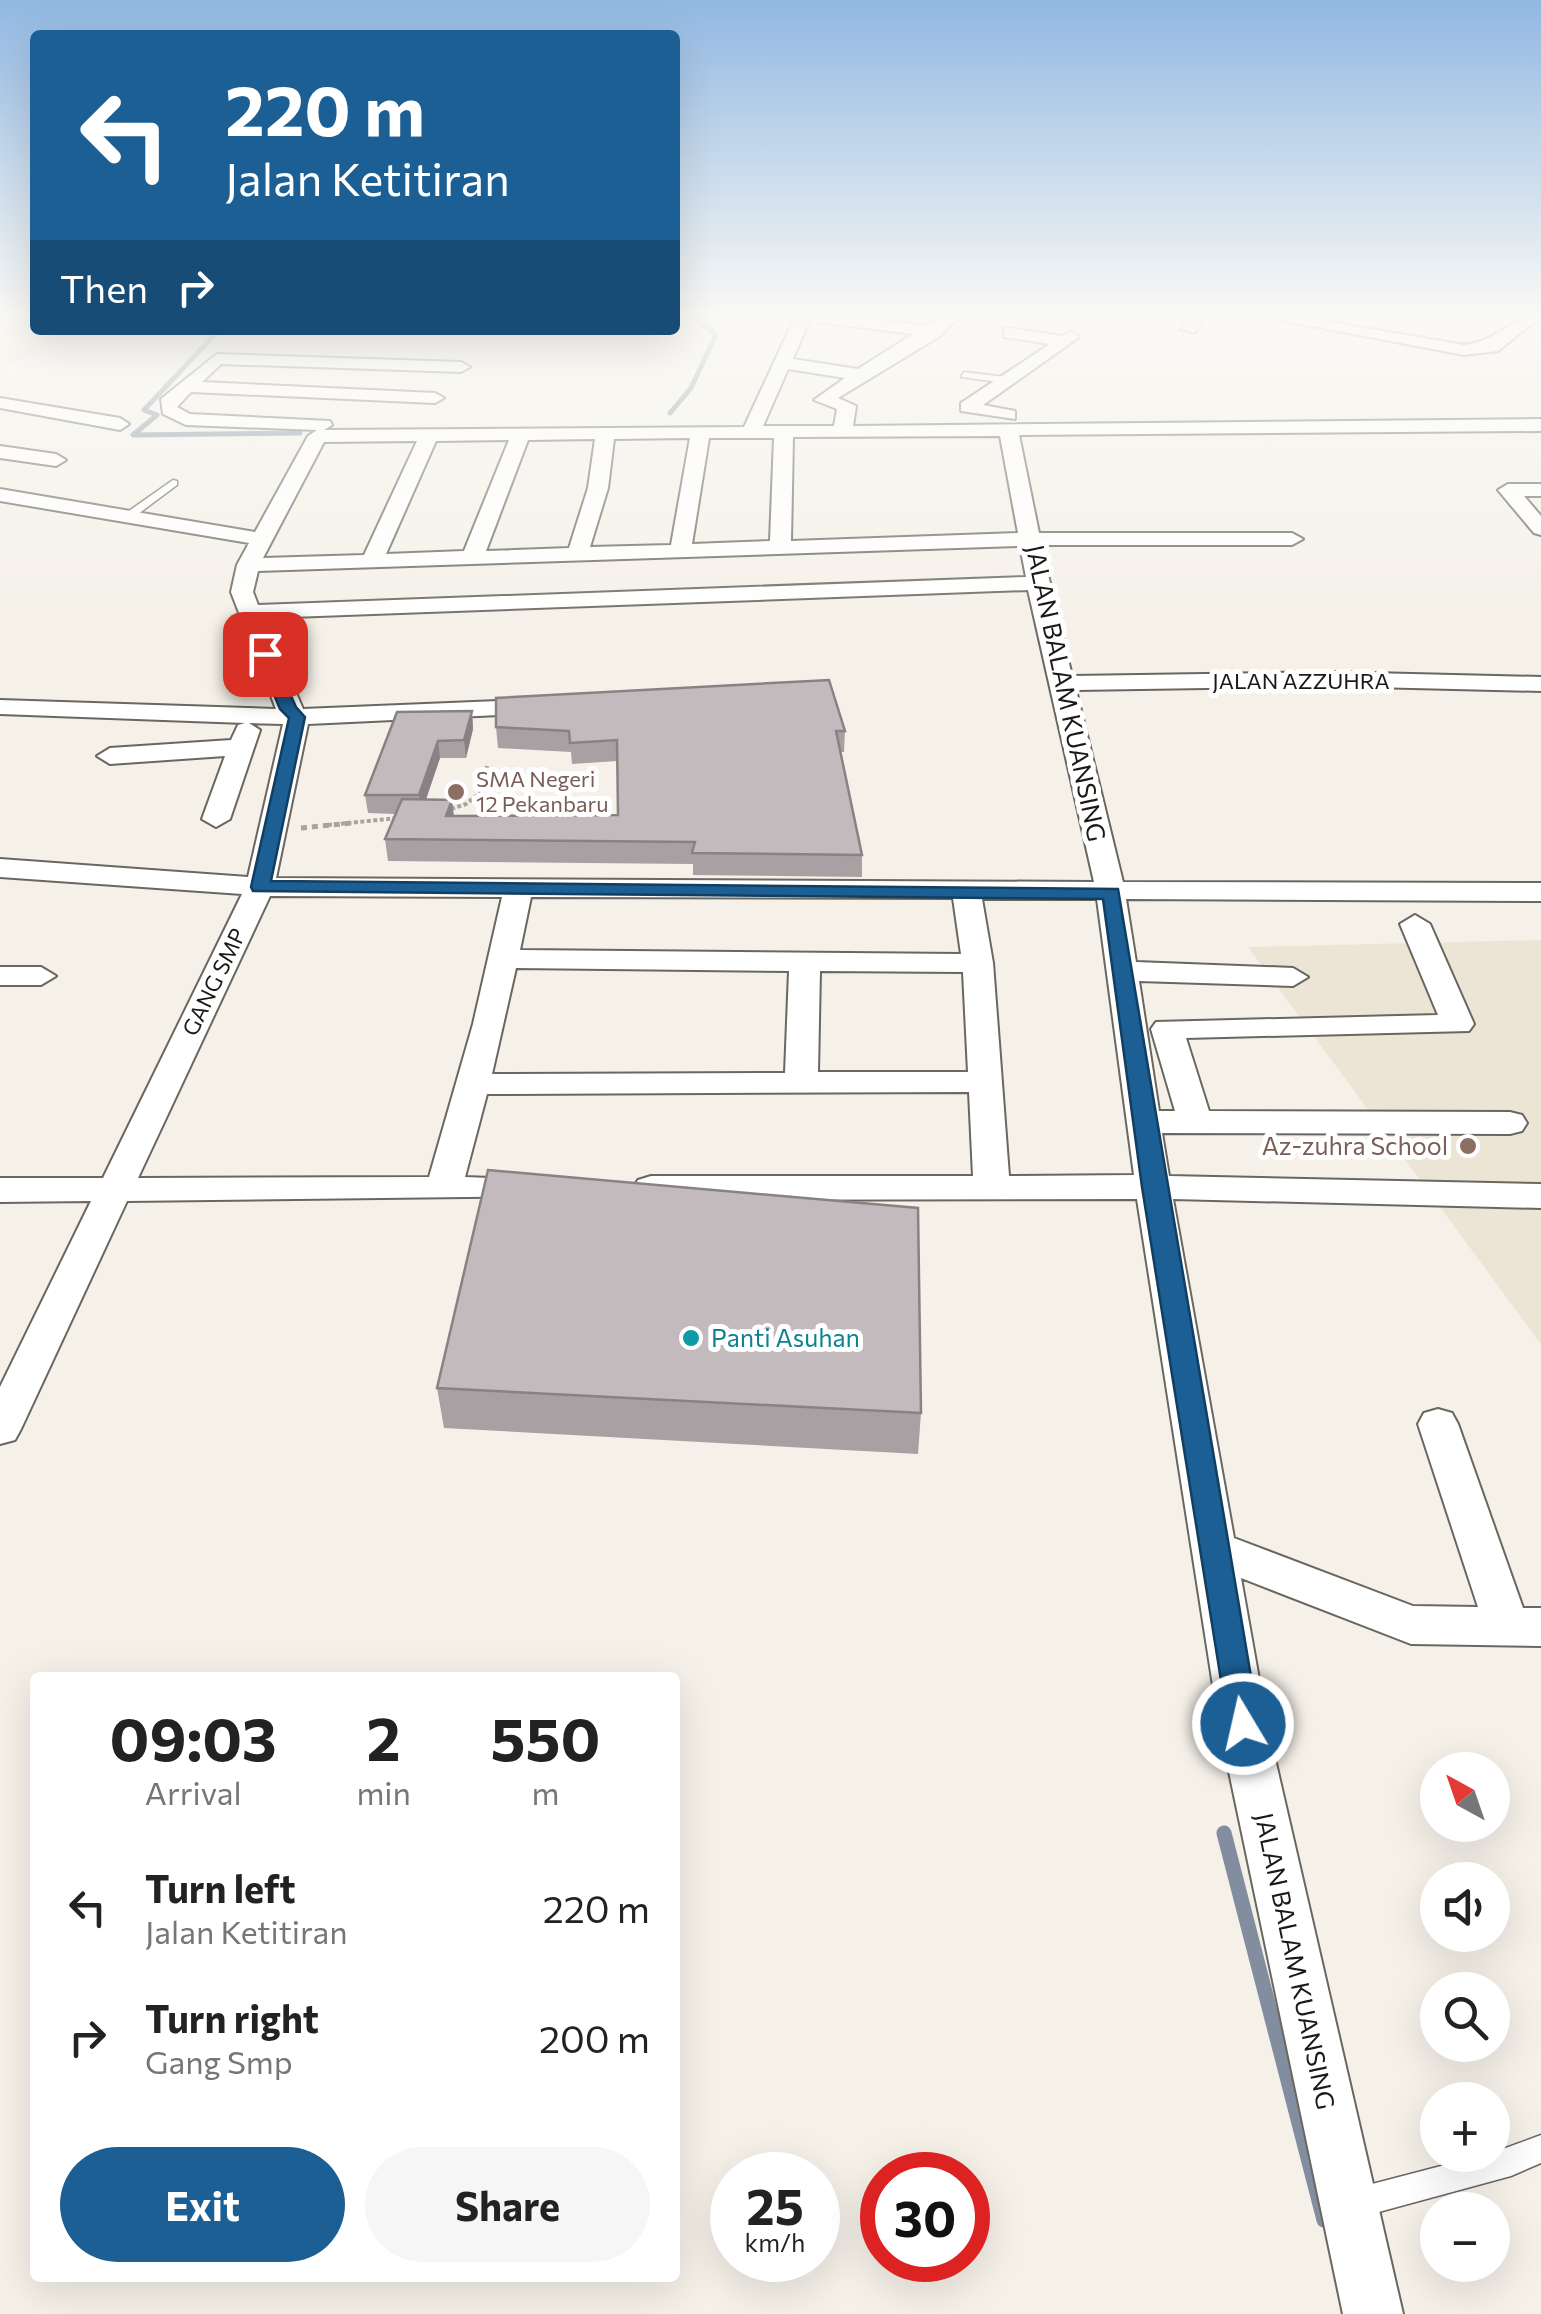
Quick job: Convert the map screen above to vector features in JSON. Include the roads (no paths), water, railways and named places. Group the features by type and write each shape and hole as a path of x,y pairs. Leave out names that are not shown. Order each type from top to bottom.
{"street":[{"path":"265,425 430,432 783,430 805,425"},
{"path":"297,717 288,709 242,592 248,565 324,425"},
{"path":"752,430 758,425"},
{"path":"948,425 1541,426"},
{"path":"960,425 970,428"},
{"name":"JALAN BALAM KUANSING","path":"1020,428 1038,583 1111,894 1153,1187 1243,1724 1373,2314"},
{"path":"680,552 701,430"},
{"path":"780,550 786,472 783,430"},
{"path":"578,556 598,488 606,431"},
{"path":"372,561 430,432"},
{"path":"472,558 522,432"},
{"path":"0,452 56,460"},
{"path":"1541,490 1508,490 1541,529"},
{"path":"0,494 261,539"},
{"path":"248,565 1032,539 1292,539"},
{"path":"640,553 642,600"},
{"path":"248,612 1038,583"},
{"name":"JALAN AZZUHRA","path":"1061,683 1328,680 1541,684"},
{"path":"3,711 297,717 569,704"},
{"path":"216,820 239,747 256,717"},
{"name":"GANG SMP","path":"0,1429 260,887 297,717"},
{"path":"110,756 239,747"},
{"path":"0,868 260,887 1111,894 1541,892"},
{"path":"444,1188 473,1084 518,888"},
{"path":"966,890 978,963 992,1189"},
{"path":"1195,1122 1167,1029 1458,1024 1416,924"},
{"path":"502,959 978,963"},
{"path":"801,1080 804,964"},
{"path":"1123,971 1293,976"},
{"path":"0,976 42,976"},
{"path":"473,1084 985,1082"},
{"path":"1144,1122 1510,1123"},
{"path":"620,1188 1153,1187 1541,1196"},
{"path":"0,1190 562,1188"},
{"path":"1214,1550 1411,1624 1524,1627 1438,1424"}],"lane":[{"path":"130,515 173,483"},
{"path":"1348,2206 1511,2162 1541,2149"}],"waterway":[{"path":"145,425 133,435 300,433"},
{"path":"1224,1833 1324,2220"}],"place":[{"name":"SMA Negeri 12 Pekanbaru","path":"456,792"},
{"name":"Az-zuhra School","path":"1468,1146"},
{"name":"Panti Asuhan","path":"691,1338"}]}
